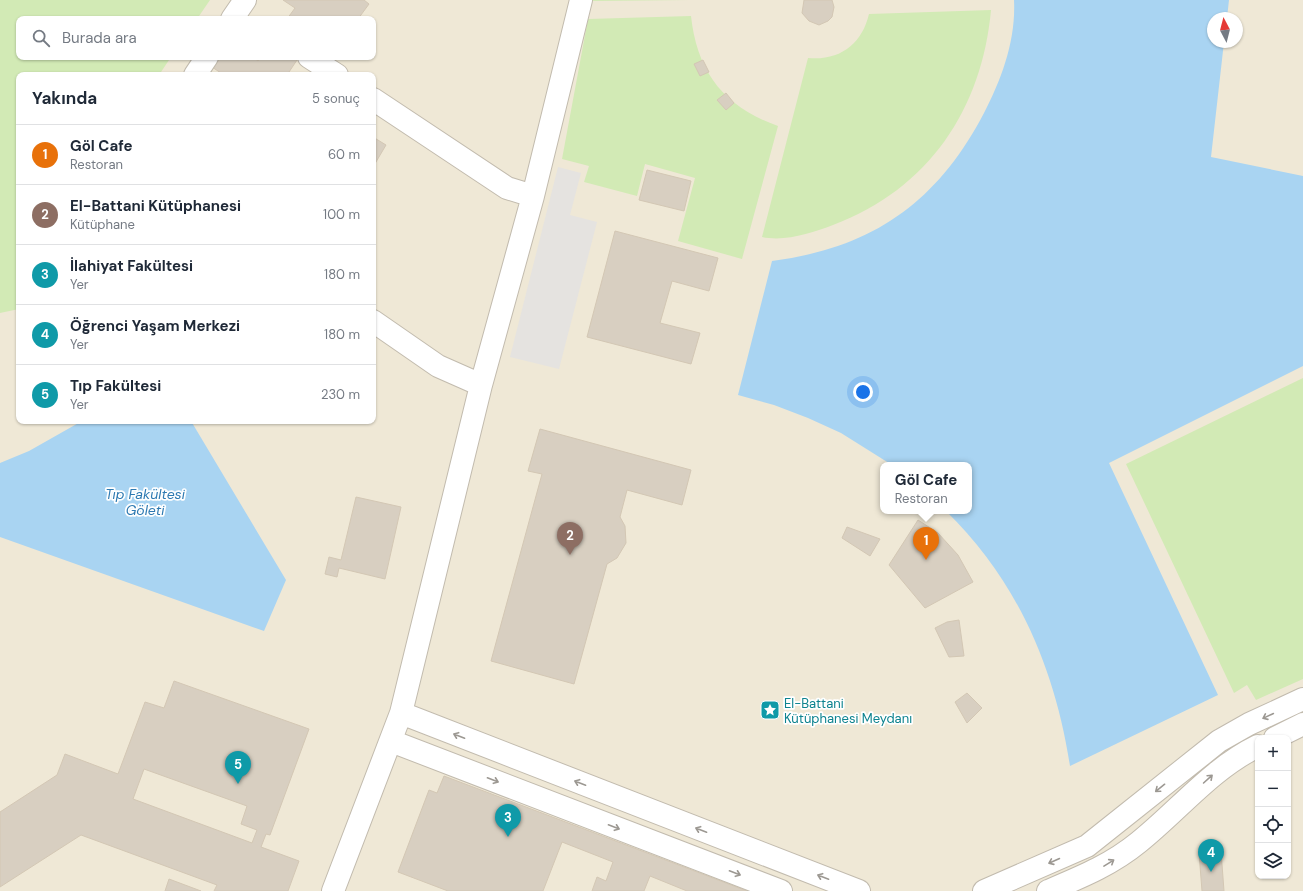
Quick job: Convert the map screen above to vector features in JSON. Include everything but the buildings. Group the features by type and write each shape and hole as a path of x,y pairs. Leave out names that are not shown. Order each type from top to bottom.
{"street":[{"path":"333,891 401,714 481,385 533,196 574,3"},
{"path":"197,72 205,60"},
{"path":"314,60 332,72"},
{"path":"376,101 507,188 533,196"},
{"path":"376,323 438,366 481,385"},
{"path":"984,891 1087,846 1220,741 1250,724 1303,699"},
{"path":"401,714 859,891"},
{"path":"1281,735 1303,724"},
{"path":"391,741 781,891"},
{"path":"1048,891 1107,865 1139,842 1216,772 1255,748"}],"shaded area":[{"path":"0,0 1303,0 1303,891 0,891"},
{"path":"558,167 581,173 570,215 597,222 559,369 510,357"}],"green space":[{"path":"0,0 210,0 199,16 16,16 16,60 169,60 161,72 16,72 16,310 0,313"},
{"path":"591,0 689,0 591,1"},
{"path":"991,10 986,46 976,80 962,112 945,141 923,167 897,190 867,209 833,225 807,234 789,238 762,237 808,58 830,57 848,48 861,34 866,25 869,14"},
{"path":"691,16 694,36 700,54 716,85 728,98 742,109 778,126 742,259 678,241 695,178 645,164 637,196 584,182 589,166 562,159 588,19"},
{"path":"1303,378 1303,679 1256,700 1247,685 1234,693 1126,464"}],"water":[{"path":"1014,0 1229,0 1228,12 1207,12 1207,48 1223,48 1211,157 1303,176 1303,366 1109,463 1218,695 1070,766 1054,695 1043,661 1029,628 1013,597 994,567 971,538 949,514 972,514 972,462 887,462 841,433 808,418 774,405 738,395 772,261 808,255 841,245 871,232 898,216 923,196 945,172 965,145 984,113 1002,72 1013,30"},
{"name":"Tıp Fakültesi Göleti","path":"77,424 193,424 286,580 264,631 0,537 0,463 29,451"}],"place":[{"name":"El-Battani Kütüphanesi","path":"570,555"},
{"name":"Göl Cafe","path":"926,560"},
{"name":"El-Battani Kütüphanesi Meydanı","path":"770,710"},
{"name":"Tıp Fakültesi","path":"238,784"},
{"name":"İlahiyat Fakültesi","path":"508,837"},
{"name":"Öğrenci Yaşam Merkezi","path":"1211,872"}]}
